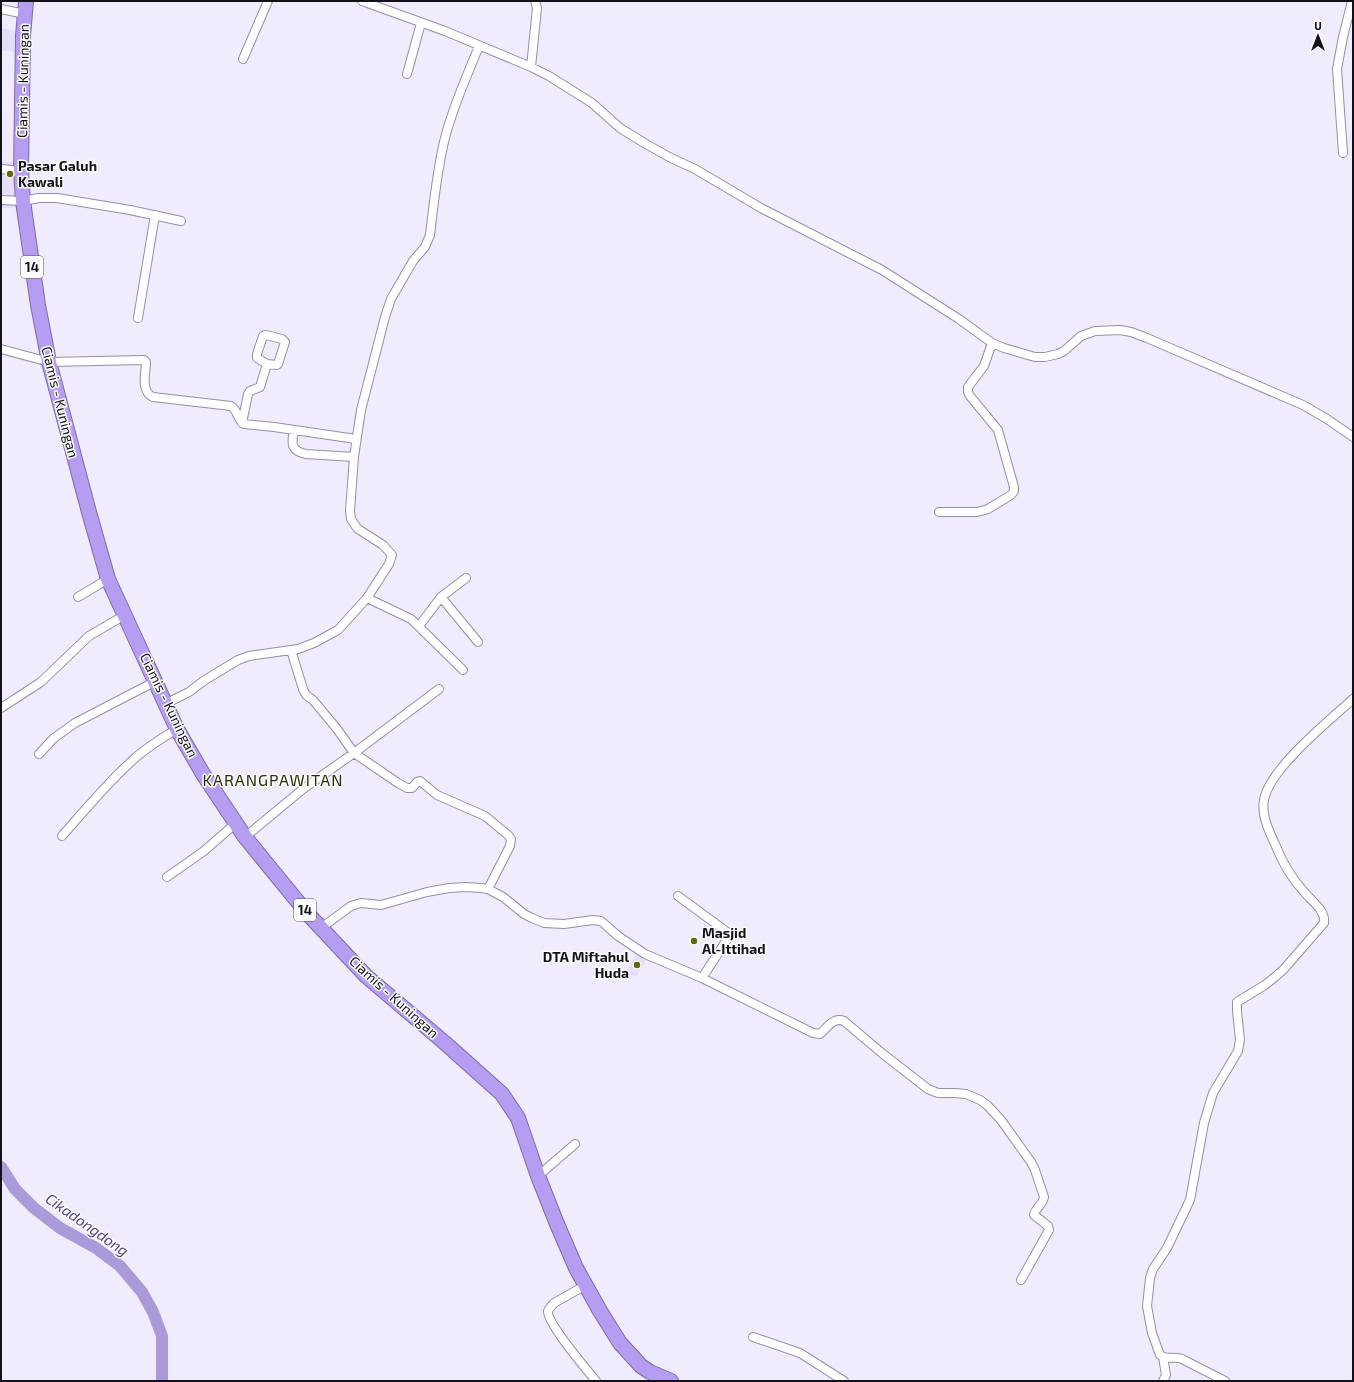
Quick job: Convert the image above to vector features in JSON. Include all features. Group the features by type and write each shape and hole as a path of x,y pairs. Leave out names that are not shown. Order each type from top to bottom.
{"highway":[{"name":"Ciamis - Kuningan","path":"25,8 23,36 21,171 23,201 37,299 49,362 88,512 108,579 126,615 165,704 177,729 203,774 245,837 280,881 366,976 502,1094 512,1107 520,1122 538,1176 576,1268 600,1311 627,1351 641,1366 650,1372 671,1381"}],"street":[{"path":"243,59 268,1"},
{"path":"362,1 445,31 531,67 592,103 620,128 646,144 695,169 761,208 882,270 959,319 992,343 1035,357 1045,357 1064,351 1075,341 1088,333 1107,330 1131,332 1303,405 1327,419 1353,438"},
{"path":"531,67 537,8 535,1"},
{"path":"1342,153 1338,69 1343,37 1352,1"},
{"path":"1,9 25,8"},
{"path":"407,74 421,23"},
{"path":"165,704 189,692 205,680 238,660 249,656 291,650 314,643 338,630 367,598 389,564 392,555 383,545 358,529 354,525 352,519 350,511 356,438 366,388 388,308 410,266 428,241 430,235 439,166 445,136 479,46"},
{"path":"1,169 21,171"},
{"path":"1,200 23,201 39,198 57,198 130,210 181,221"},
{"path":"138,318 155,215"},
{"path":"939,512 977,512 988,509 1011,495 1014,491 998,430 968,392 968,387 971,382 984,366 992,343"},
{"path":"1,348 49,362 144,360 146,362 145,388 150,395 156,398 231,406 234,408 242,423"},
{"path":"242,423 248,394 250,391 260,387 267,364"},
{"path":"242,423 356,438"},
{"path":"294,430 292,439 295,450 298,452 354,457"},
{"path":"419,626 442,597 466,578"},
{"path":"78,597 108,579"},
{"path":"442,597 478,642"},
{"path":"367,598 412,619 463,670"},
{"path":"1,708 41,682 89,636 126,615"},
{"path":"291,650 306,695 315,702 354,753 407,788 412,788 417,782 420,781 437,795 485,816 508,835 511,839 510,846 488,890"},
{"path":"39,754 54,738 75,723 156,681"},
{"path":"245,837 303,789 354,753 439,689"},
{"path":"1163,1381 1166,1375 1163,1357 1158,1352 1152,1333 1147,1306 1149,1282 1153,1269 1167,1248 1190,1200 1204,1123 1213,1093 1238,1051 1240,1040 1236,1011 1237,1002 1265,985 1284,969 1322,926 1325,919 1320,910 1294,880 1279,854 1267,826 1264,811 1266,791 1294,753 1353,698"},
{"path":"62,836 128,764 143,751 177,729"},
{"path":"168,877 204,850 236,823"},
{"path":"321,928 356,904 381,905 427,892 449,888 481,888 503,897 514,907 532,918 544,923 564,924 593,920 601,921 623,940 645,954 702,978 813,1032 820,1034 832,1021 844,1021 928,1089 938,1093 966,1094 980,1100 1006,1125 1034,1167 1044,1198 1034,1212 1034,1215 1049,1228 1046,1237 1022,1280"},
{"path":"678,896 728,934 728,938 702,978"},
{"path":"538,1176 576,1144"},
{"path":"586,1285 554,1303 548,1312 560,1334 596,1381"},
{"path":"753,1337 800,1354 844,1381"},
{"path":"1163,1357 1178,1357 1225,1381"}],"shaded area":[{"path":"1,28 16,31 14,52 1,50"},
{"name":"Pasar Galuh Kawali","path":"1,161 18,163 20,208 1,208"},
{"name":"DTA Miftahul Huda","path":"638,952 647,958 636,977 626,972"}],"waterway":[{"name":"Cikadongdong","path":"1,1167 15,1189 34,1208 60,1228 96,1248 120,1266 142,1292 153,1312 162,1336 162,1381"}],"place":[{"name":"Pasar Galuh Kawali","path":"10,174"},
{"name":"Masjid Al-Ittihad","path":"694,941"},
{"name":"DTA Miftahul Huda","path":"637,965"}],"district":[{"name":"KARANGPAWITAN","path":"273,780"}]}
